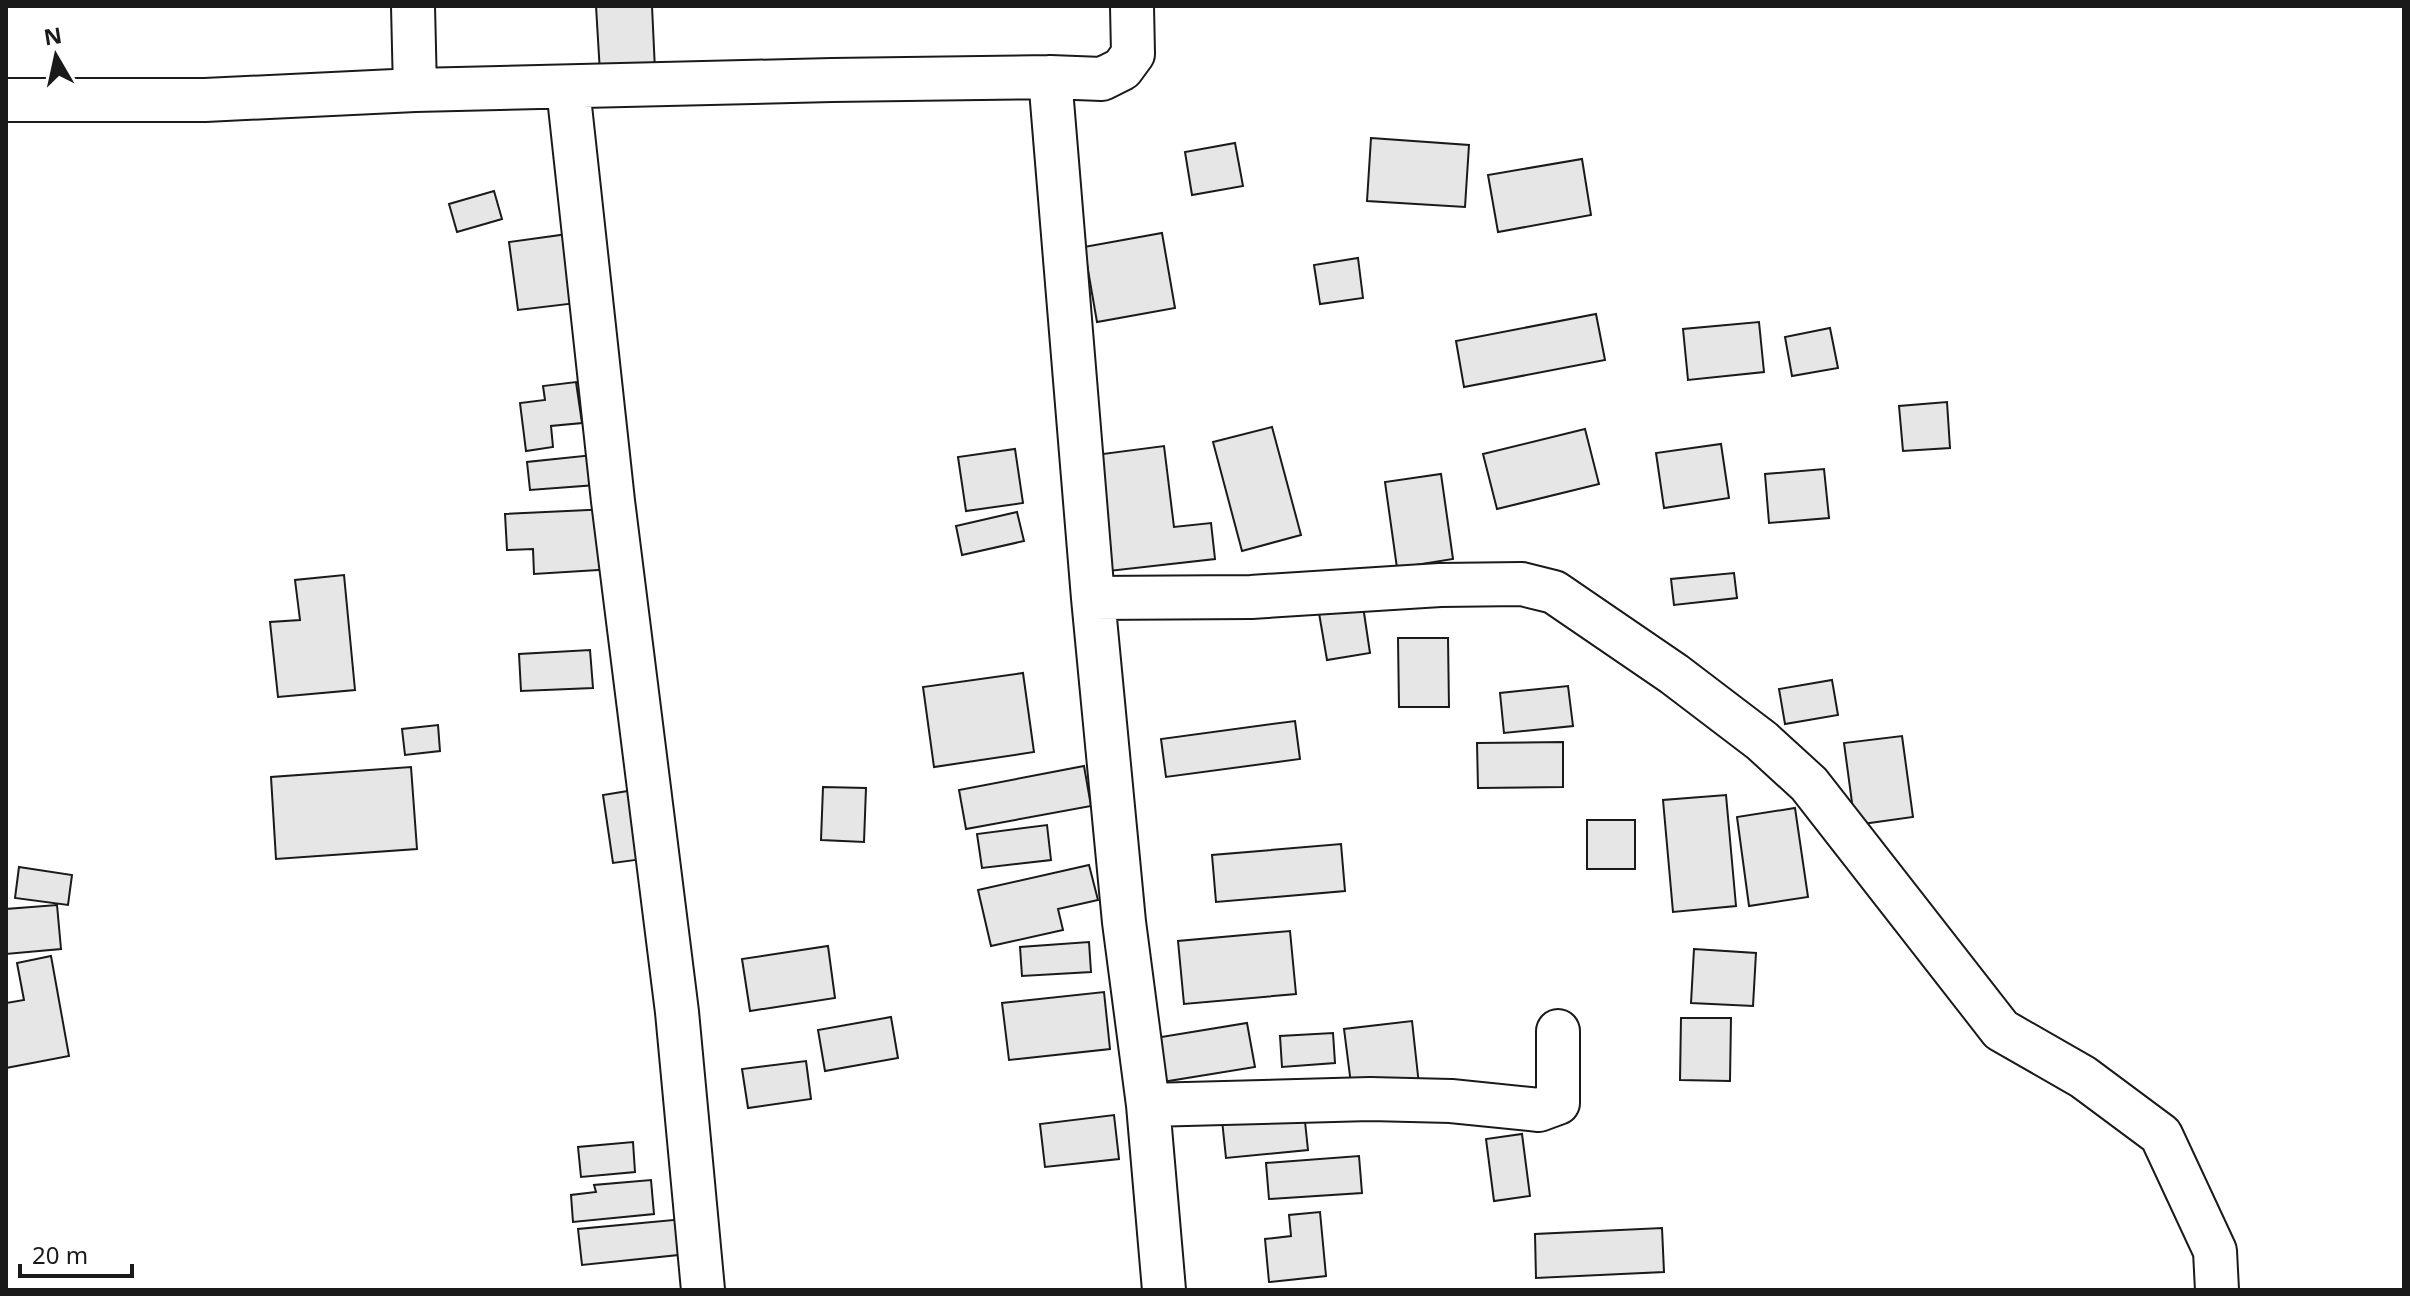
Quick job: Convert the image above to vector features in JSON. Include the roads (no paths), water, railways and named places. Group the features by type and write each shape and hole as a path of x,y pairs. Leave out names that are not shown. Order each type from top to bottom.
{"street":[{"path":"413,6 415,90"},
{"path":"6,100 205,100 415,90 1050,77 1102,79 1122,69 1133,54 1132,6"},
{"path":"1050,77 1093,598 1124,922 1148,1105 1164,1290"},
{"path":"568,88 613,501 677,1012 703,1290"},
{"path":"1093,598 1251,597 1440,585 1522,584 1554,592 1674,674 1762,741 1809,784 2001,1030 2083,1077 2161,1135 2215,1251 2217,1290"},
{"path":"1148,1105 1370,1099 1451,1101 1539,1110 1558,1103 1558,1031"}]}
